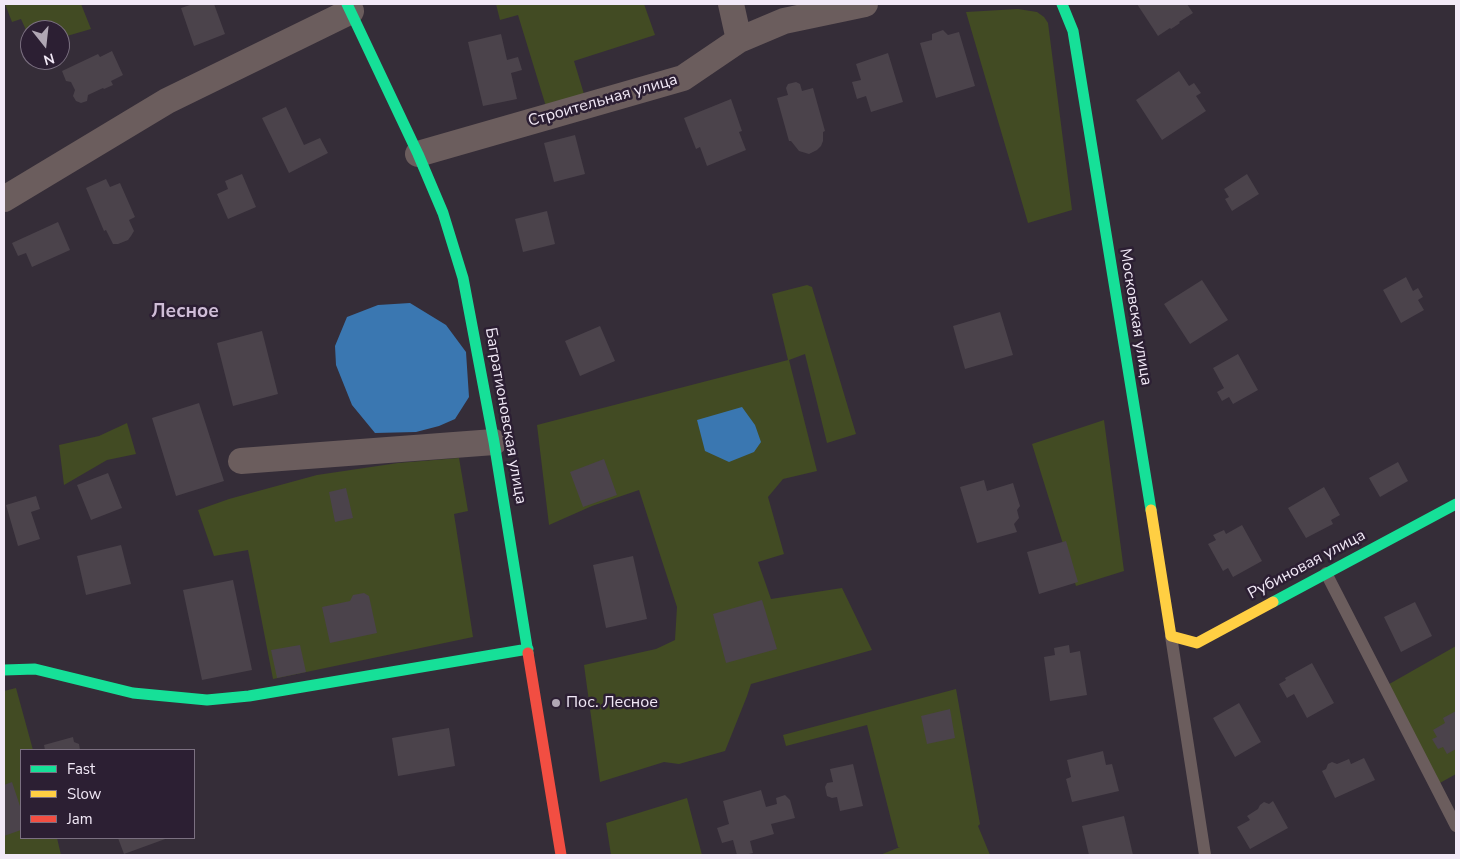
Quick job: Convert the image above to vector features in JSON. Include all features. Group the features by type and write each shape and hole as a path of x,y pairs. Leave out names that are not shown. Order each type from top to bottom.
{"street":[{"path":"731,4 739,40"},
{"name":"Строительная улица","path":"418,154 683,78 739,40 784,21 865,4"},
{"name":"Московская улица","path":"1062,4 1073,31 1171,636"},
{"path":"4,199 167,101 349,7"},
{"name":"Багратионовская улица","path":"349,7 418,154 443,213 463,278 494,442 561,855"},
{"path":"241,461 494,442"},
{"name":"Рубиновая улица","path":"1171,636 1197,643 1456,504"},
{"path":"4,670 35,669 133,692 207,700 249,696 528,649"}],"lane":[{"path":"1326,573 1456,826"},
{"path":"1171,636 1205,855"}],"green space":[{"path":"5,4 81,4 91,29 70,35 70,20 21,19 12,22"},
{"path":"496,4 644,4 655,35 574,61 587,104 548,113 518,15 500,20"},
{"path":"1018,9 1037,12 1048,23 1072,210 1028,223 966,12"},
{"path":"807,285 812,287 856,434 827,443 805,354 789,360 817,471 783,479 768,497 784,554 758,562 771,599 842,588 872,650 751,684 725,751 679,764 664,762 600,782 584,665 656,649 675,640 677,607 639,490 592,506 549,525 537,425 788,360 772,294"},
{"path":"1104,420 1124,571 1076,586 1032,444"},
{"path":"127,423 136,454 107,460 64,485 59,445 99,436"},
{"path":"459,458 468,511 454,514 473,637 273,679 248,550 214,556 198,510 229,499 317,475 398,463"},
{"path":"1456,646 1456,774 1438,784 1384,687"},
{"path":"16,688 33,749 20,749 20,839 57,839 61,855 4,855 4,691"},
{"path":"956,689 980,824 978,826 990,855 880,855 900,847 898,847 867,725 786,746 783,735"},
{"path":"687,798 702,855 611,855 606,823"}],"water":[{"path":"410,303 446,325 466,352 469,397 455,419 439,426 416,432 375,433 352,405 336,365 335,346 347,317 378,305"},
{"path":"742,407 755,425 761,442 754,452 729,462 705,451 697,420"}],"building":[{"path":"193,4 214,4 225,34 194,46 181,8"},
{"path":"1137,4 1187,4 1193,13 1158,36"},
{"path":"943,30 948,35 959,32 975,86 936,98 920,43 932,40 932,34"},
{"path":"501,34 507,60 518,57 522,70 511,73 517,99 483,106 468,42"},
{"path":"112,51 123,75 111,81 113,85 88,95 87,101 81,103 76,101 73,96 75,90 71,82 66,81 62,71 70,70 70,67 98,54 100,57"},
{"path":"888,53 903,102 871,112 866,96 857,99 852,82 861,80 856,64"},
{"path":"1179,71 1189,86 1194,83 1201,93 1196,96 1206,111 1162,140 1136,100"},
{"path":"796,82 800,84 802,91 813,88 825,131 823,132 821,146 809,154 799,151 789,141 777,98 788,95 786,88 788,84"},
{"path":"731,99 742,131 739,132 746,150 707,166 700,147 696,149 684,118"},
{"path":"286,107 304,145 320,138 328,153 289,173 262,118"},
{"path":"575,135 585,174 554,182 544,143"},
{"path":"242,174 256,207 228,219 217,194 228,189 225,181"},
{"path":"1247,174 1259,194 1232,211 1225,199 1229,197 1224,189"},
{"path":"106,179 110,187 120,183 135,217 129,220 134,231 131,236 128,240 118,244 113,244 106,230 104,231 86,188"},
{"path":"547,211 555,244 523,252 515,219"},
{"path":"58,222 70,250 32,267 26,253 18,256 12,243"},
{"path":"1406,277 1413,291 1418,288 1423,297 1418,300 1424,310 1401,323 1383,290"},
{"path":"1202,280 1228,320 1190,344 1164,304"},
{"path":"1000,312 1013,355 965,369 953,326"},
{"path":"600,326 615,361 580,376 565,341"},
{"path":"262,331 278,394 233,406 217,343"},
{"path":"1238,354 1258,390 1233,404 1229,397 1222,401 1217,392 1224,388 1213,368"},
{"path":"199,403 224,481 176,496 152,418"},
{"path":"604,459 617,495 583,507 570,472"},
{"path":"1398,462 1408,481 1380,497 1369,478"},
{"path":"108,473 122,508 91,520 77,485"},
{"path":"984,480 987,491 1013,483 1020,506 1017,510 1019,518 1014,524 1017,532 977,543 960,487"},
{"path":"1324,487 1340,515 1331,520 1333,524 1306,538 1288,508"},
{"path":"346,488 353,518 335,522 329,492"},
{"path":"36,496 40,509 31,512 40,539 18,546 6,505"},
{"path":"1242,525 1262,561 1233,577 1228,568 1223,571 1208,544 1216,540 1213,535 1224,530 1226,534"},
{"path":"1066,541 1078,582 1039,594 1027,552"},
{"path":"121,545 131,584 86,595 77,556"},
{"path":"633,556 647,619 606,628 593,565"},
{"path":"233,580 252,670 202,680 183,590"},
{"path":"364,593 369,596 377,633 330,643 322,607 350,601 353,595"},
{"path":"762,600 777,649 726,663 713,614"},
{"path":"1415,602 1432,636 1401,652 1384,617"},
{"path":"300,645 306,672 277,678 271,650"},
{"path":"1069,645 1070,653 1080,651 1087,695 1050,701 1044,657 1055,655 1054,648"},
{"path":"1312,663 1334,703 1307,718 1294,694 1287,698 1279,684 1286,680 1285,678"},
{"path":"1239,703 1261,742 1235,757 1213,718"},
{"path":"950,709 955,738 927,744 921,716"},
{"path":"1456,711 1456,749 1447,754 1443,747 1438,749 1432,739 1437,737 1433,730 1445,723 1443,718"},
{"path":"449,728 455,766 398,776 392,738"},
{"path":"73,737 74,742 79,744 80,749 45,749 44,745"},
{"path":"1103,751 1106,765 1112,764 1119,791 1072,802 1066,779 1071,777 1067,760"},
{"path":"1364,758 1375,780 1335,798 1322,771 1332,762 1337,764 1349,759 1351,764"},
{"path":"853,764 863,806 840,811 837,797 827,796 825,787 827,783 833,782 830,769"},
{"path":"12,782 20,806 20,830 4,836 4,785"},
{"path":"761,790 766,807 777,804 776,798 785,795 790,800 795,818 771,824 774,834 750,841 753,853 737,855 733,840 722,843 717,828 729,824 723,801"},
{"path":"1273,801 1288,828 1250,849 1237,827 1250,820 1247,816 1258,809 1264,802 1269,804"},
{"path":"1124,816 1133,855 1089,855 1082,826"},
{"path":"118,839 165,839 124,854"}],"traffic: fast":[{"path":"347,4 418,154 443,213 463,278 494,442 528,653"},
{"path":"1062,4 1073,31 1151,510"},
{"path":"1273,602 1456,504"},
{"path":"4,670 35,669 133,693 207,700 249,696 528,649"}],"traffic: slow":[{"path":"1151,510 1171,636 1197,643 1273,602"}],"traffic: jam":[{"path":"528,653 561,855"}],"place":[{"name":"Пос. Лесное","path":"556,703"}],"district":[{"name":"Лесное","path":"185,312"}]}
